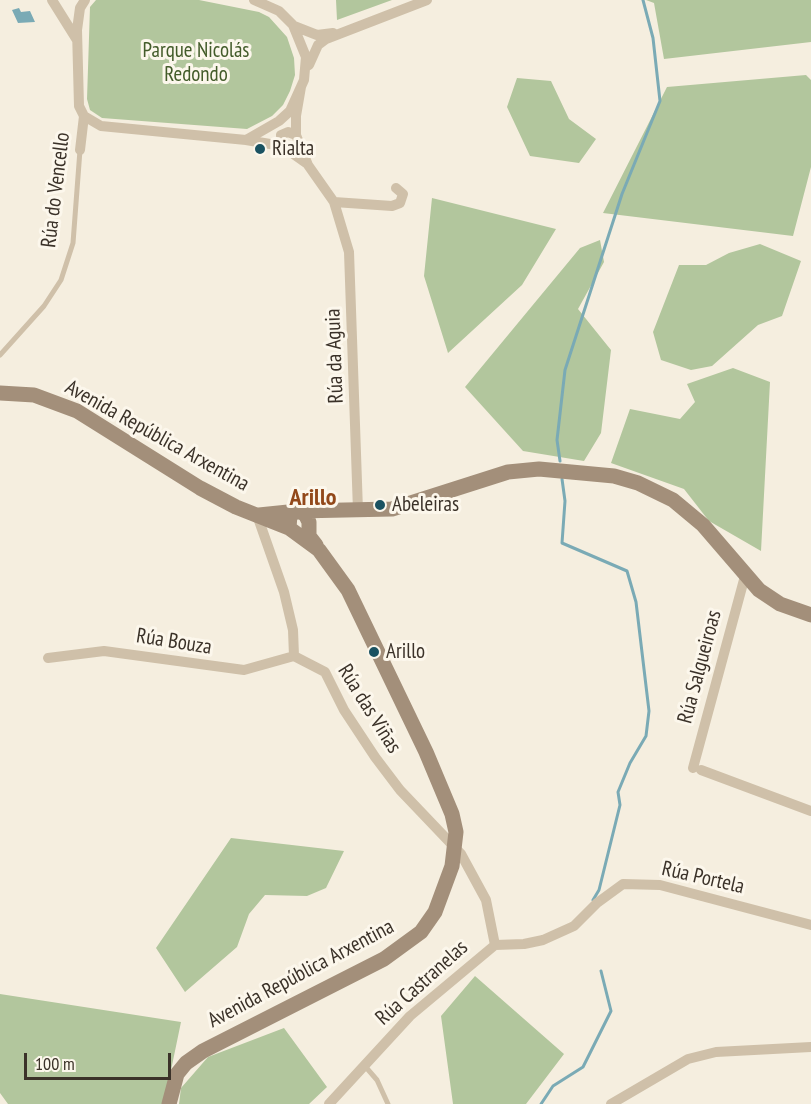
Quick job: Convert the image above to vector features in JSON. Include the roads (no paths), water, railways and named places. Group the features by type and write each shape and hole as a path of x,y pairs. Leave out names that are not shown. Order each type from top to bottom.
{"main road":[{"name":"Avenida República Arxentina","path":"0,393 34,395 77,411 200,488 291,529 319,550"},
{"path":"340,511 291,529 290,514 298,511 392,510 508,472 539,469 614,476 638,483 673,500 703,525 759,590 780,604 811,615"},
{"name":"Avenida República Arxentina","path":"169,1104 177,1074 203,1051 384,959 421,932 435,912 446,887 455,848 452,814 426,752 348,590 309,536 309,522 305,514 298,511 257,515"}],"street":[{"path":"52,0 77,35"},
{"path":"63,0 77,35"},
{"path":"84,116 79,106 77,35 80,8 85,0"},
{"path":"254,0 279,11 293,25 317,35 340,32"},
{"path":"303,84 318,45 340,32 427,0"},
{"name":"Rúa da Aguia","path":"293,25 306,57 296,116 296,135 308,165 334,202 343,225 352,281 358,511"},
{"name":"Rúa da Aguia","path":"246,140 279,121 290,111 303,84"},
{"name":"Rúa da Aguia","path":"84,116 101,126 246,140 282,147 308,165"},
{"name":"Rúa do Vencello","path":"80,150 84,116"},
{"path":"282,147 281,135 288,132 296,135"},
{"path":"334,202 392,206 400,202 403,194 396,188"},
{"path":"257,515 284,592 293,630 294,656"},
{"name":"Rúa Salgueiroas","path":"746,576 697,769 811,811"},
{"name":"Rúa Bouza","path":"48,658 104,651 244,670 294,656"},
{"name":"Rúa das Viñas","path":"294,656 325,672 344,710 375,757 400,790 455,848"},
{"name":"Rúa Castranelas","path":"329,1104 410,1016 495,945 486,900 461,854 455,848"},
{"name":"Rúa Portela","path":"495,945 524,944 543,940 574,926 597,903 623,885 660,885 811,926"},
{"path":"611,1104 688,1059 716,1052 811,1047"}],"lane":[{"name":"Rúa do Vencello","path":"0,355 44,306 61,280 73,243 80,150"},
{"path":"364,1065 377,1080 388,1104"}],"water":[{"path":"19,8 21,12 30,11 35,22 18,23 12,10"}],"waterway":[{"path":"560,461 557,440 565,370 622,194 660,101 653,38 643,0"},
{"path":"562,479 565,501 562,543 627,571 636,602 649,711 646,736 630,763 618,792 620,805 599,890 593,900"},
{"path":"541,1104 553,1086 583,1067 611,1011 601,971"}],"place":[{"name":"Rialta","path":"260,149"},
{"name":"Abeleiras","path":"380,505"},
{"name":"Arillo","path":"374,652"}],"district":[{"name":"Arillo","path":"313,498"}],"park label":[{"name":"Parque Nicolás Redondo","path":"196,63"}]}
